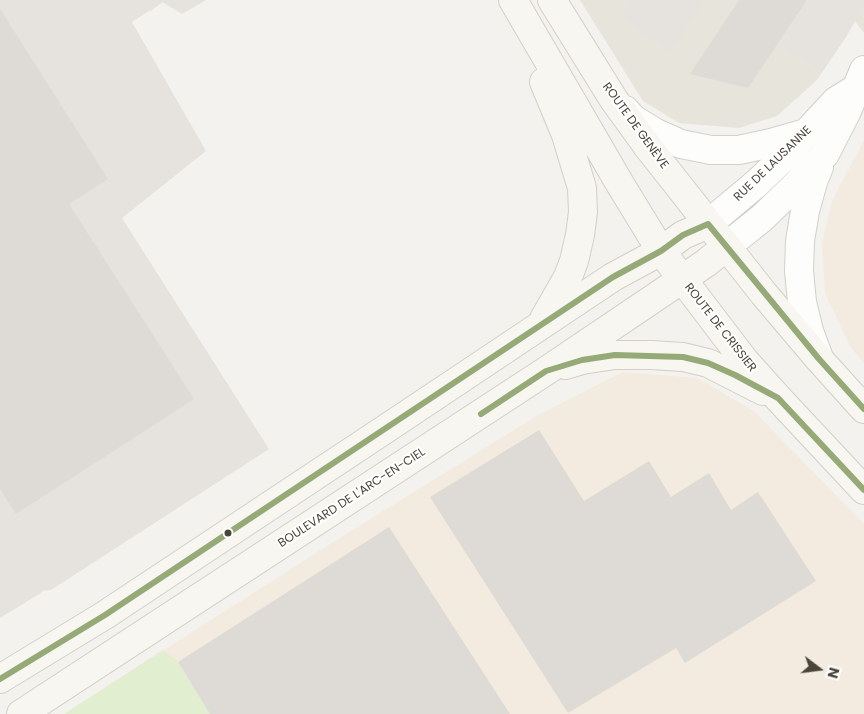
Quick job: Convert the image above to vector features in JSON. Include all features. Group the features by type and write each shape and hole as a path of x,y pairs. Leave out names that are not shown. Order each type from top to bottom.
{"main road":[{"path":"508,0 566,135 582,188 582,220 574,261 553,305 541,324"},
{"path":"0,679 130,598 404,418 541,324 614,277 661,251 513,0"},
{"name":"ROUTE DE GENÈVE","path":"552,0 614,100 708,224 727,246"},
{"name":"RUE DE LAUSANNE","path":"661,251 683,235 708,224"},
{"path":"727,246 819,359 864,409"},
{"name":"BOULEVARD DE L'ARC-EN-CIEL","path":"20,714 546,371 682,279 727,246"},
{"name":"ROUTE DE CRISSIER","path":"661,251 744,360 864,490"},
{"path":"546,371 582,360 616,355 652,354 683,357 708,363 778,398"}],"street":[{"name":"RUE DE LAUSANNE","path":"708,224 757,183 836,101 860,79"},
{"name":"RUE DE LAUSANNE","path":"727,246 762,218 794,188 825,154 847,111 860,79"},
{"path":"614,100 634,118 656,133 681,144 711,150 739,150 806,133"},
{"path":"819,359 808,331 802,302 799,256 805,211 813,182 825,154"}],"shaded area":[{"path":"0,0 166,0 132,22 206,151 122,218 269,449 51,590 30,592 0,612"},
{"path":"144,0 206,0 182,14 162,2 151,11"},
{"path":"580,0 864,0 864,33 854,20 846,37 817,80 777,116 739,128 679,123 643,101"},
{"path":"629,0 705,0 670,51 622,18 630,3"},
{"path":"809,0 864,0 863,7 846,37 822,72 780,45"},
{"path":"864,140 864,363 851,348 825,294 822,243 832,201"},
{"path":"623,372 697,378 754,411 864,524 864,714 64,714 330,544 538,415"},
{"path":"0,513 28,558 44,591 0,618"}],"green space":[{"path":"163,650 178,662 210,714 64,714"}],"building":[{"path":"739,0 807,0 748,88 690,74"},
{"path":"0,9 108,179 69,204 194,399 16,514 0,489"},
{"path":"539,430 584,501 649,461 671,497 709,473 731,510 758,492 816,581 685,663 676,648 568,713 430,497"},
{"path":"389,527 510,714 210,714 178,662"}],"transit line":[{"path":"0,679 105,615 613,277 661,251 683,235 708,224 819,359 864,409"},
{"path":"481,414 546,371 582,360 615,355 683,357 708,363 778,398 864,490"}]}
